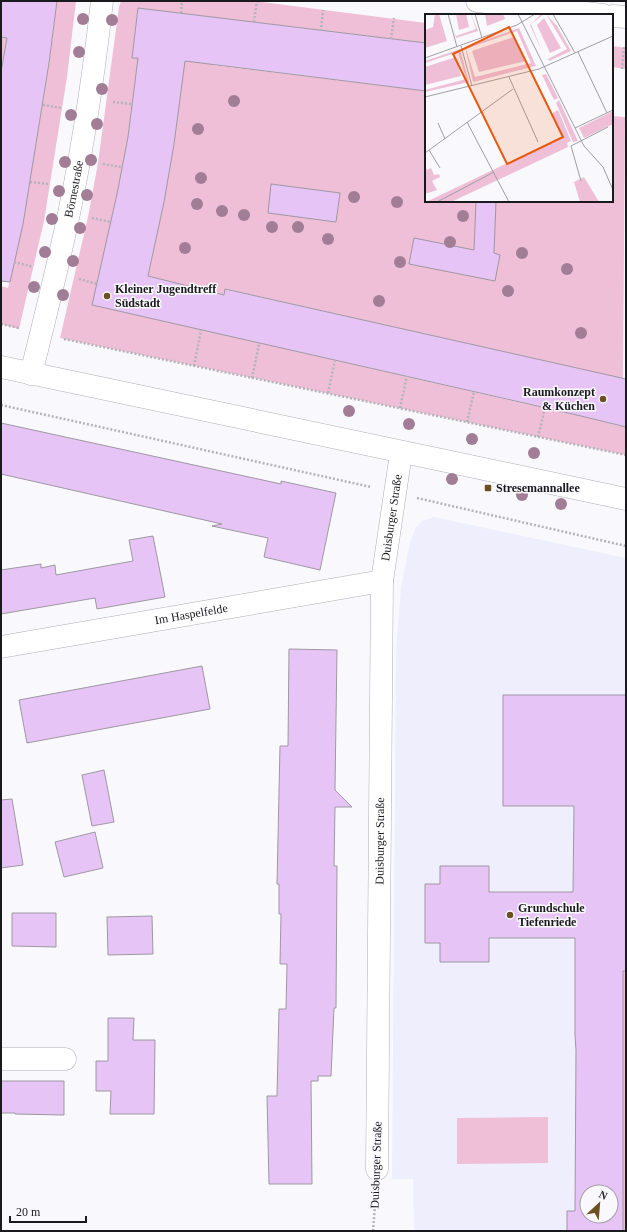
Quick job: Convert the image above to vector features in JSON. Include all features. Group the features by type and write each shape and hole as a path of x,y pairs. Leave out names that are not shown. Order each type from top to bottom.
{"street":[{"name":"Börnestraße","path":"31,374 64,240 82,143 95,60 102,1"},
{"path":"477,1 594,14"},
{"path":"613,16 626,17"},
{"path":"1,367 401,453 626,499"},
{"name":"Duisburger Straße","path":"377,1169 382,581 401,453"},
{"name":"Im Haspelfelde","path":"1,648 382,581"},
{"path":"1,1059 66,1059"}],"path":[{"path":"181,13 182,1"},
{"path":"254,22 257,1"},
{"path":"321,31 323,10"},
{"path":"391,39 394,18"},
{"path":"622,69 624,47"},
{"path":"106,101 132,104"},
{"path":"43,105 62,108"},
{"path":"98,163 122,167"},
{"path":"30,182 50,184"},
{"path":"88,217 111,222"},
{"path":"14,262 34,267"},
{"path":"73,278 98,284"},
{"path":"1,324 41,334 626,455"},
{"path":"194,366 201,330"},
{"path":"252,378 259,344"},
{"path":"328,393 335,360"},
{"path":"400,408 407,376"},
{"path":"467,422 474,392"},
{"path":"1,405 394,492 626,546"},
{"path":"538,437 545,408"},
{"name":"Duisburger Straße","path":"373,1231 377,1169"}],"shaded area":[{"path":"57,1 76,1 67,77 44,221 19,329 1,324 1,286 8,288 24,216 49,65"},
{"path":"121,1 254,1 425,23 425,43 138,8 132,58 138,58 128,137 93,305 620,426 626,426 626,455 60,338 88,217 98,163"},
{"path":"1,37 7,38 1,72"},
{"path":"613,46 626,48 626,69 613,67"},
{"path":"185,57 213,60 212,65 425,91 425,202 613,202 613,116 625,117 623,383 586,375 586,370 226,289 224,295 148,277 164,202 174,144"},
{"name":"Grundschule Tiefenriede","path":"434,517 626,558 626,1231 414,1231 413,1179 392,1179 396,651 401,587 410,542 416,527 422,521"},
{"path":"619,971 626,971 626,1231 623,1231"},
{"path":"548,1117 548,1163 457,1164 457,1118"}],"building":[{"path":"1,1 57,1 49,63 23,224 10,282 1,281 1,72 7,38 1,37"},
{"path":"138,8 425,43 425,91 185,61 174,144 164,202 148,276 224,295 225,289 626,379 626,427 92,305 128,137 138,58 132,58"},
{"path":"271,184 340,193 336,222 268,213"},
{"path":"476,202 496,202 494,253 500,255 495,281 409,264 414,238 474,250"},
{"path":"1,423 281,484 281,481 336,493 320,570 264,557 268,538 212,526 222,524 1,474"},
{"path":"153,536 165,597 97,609 95,598 1,614 1,570 41,564 41,568 55,565 56,575 133,561 129,540"},
{"path":"289,649 337,650 335,790 352,807 335,807 334,866 337,866 336,1008 334,1008 331,1076 318,1076 318,1081 311,1081 312,1184 269,1184 267,1096 277,1096 279,1009 286,1009 287,964 280,964 281,914 279,914 279,884 277,884 280,746 288,746"},
{"path":"202,666 210,709 27,743 19,700"},
{"path":"503,695 626,695 626,971 623,971 623,1231 567,1231 567,1211 575,1211 575,938 489,938 489,962 440,962 440,943 425,943 425,884 440,884 440,866 489,866 489,892 573,892 574,806 503,806"},
{"path":"104,770 114,822 92,826 82,775"},
{"path":"12,799 23,865 1,868 1,800"},
{"path":"95,832 103,868 64,877 55,842"},
{"path":"12,913 56,913 56,947 12,946"},
{"path":"152,916 153,954 108,955 107,917"},
{"path":"108,1018 134,1018 133,1040 155,1040 154,1114 110,1114 111,1091 96,1091 96,1061 108,1061"},
{"path":"1,1081 64,1081 64,1115 1,1113"}],"place":[{"name":"Kleiner Jugendtreff Südstadt","path":"107,296"},
{"name":"Raumkonzept & Küchen","path":"603,399"},
{"name":"Stresemannallee","path":"488,488"},
{"name":"Grundschule Tiefenriede","path":"510,915"}]}
